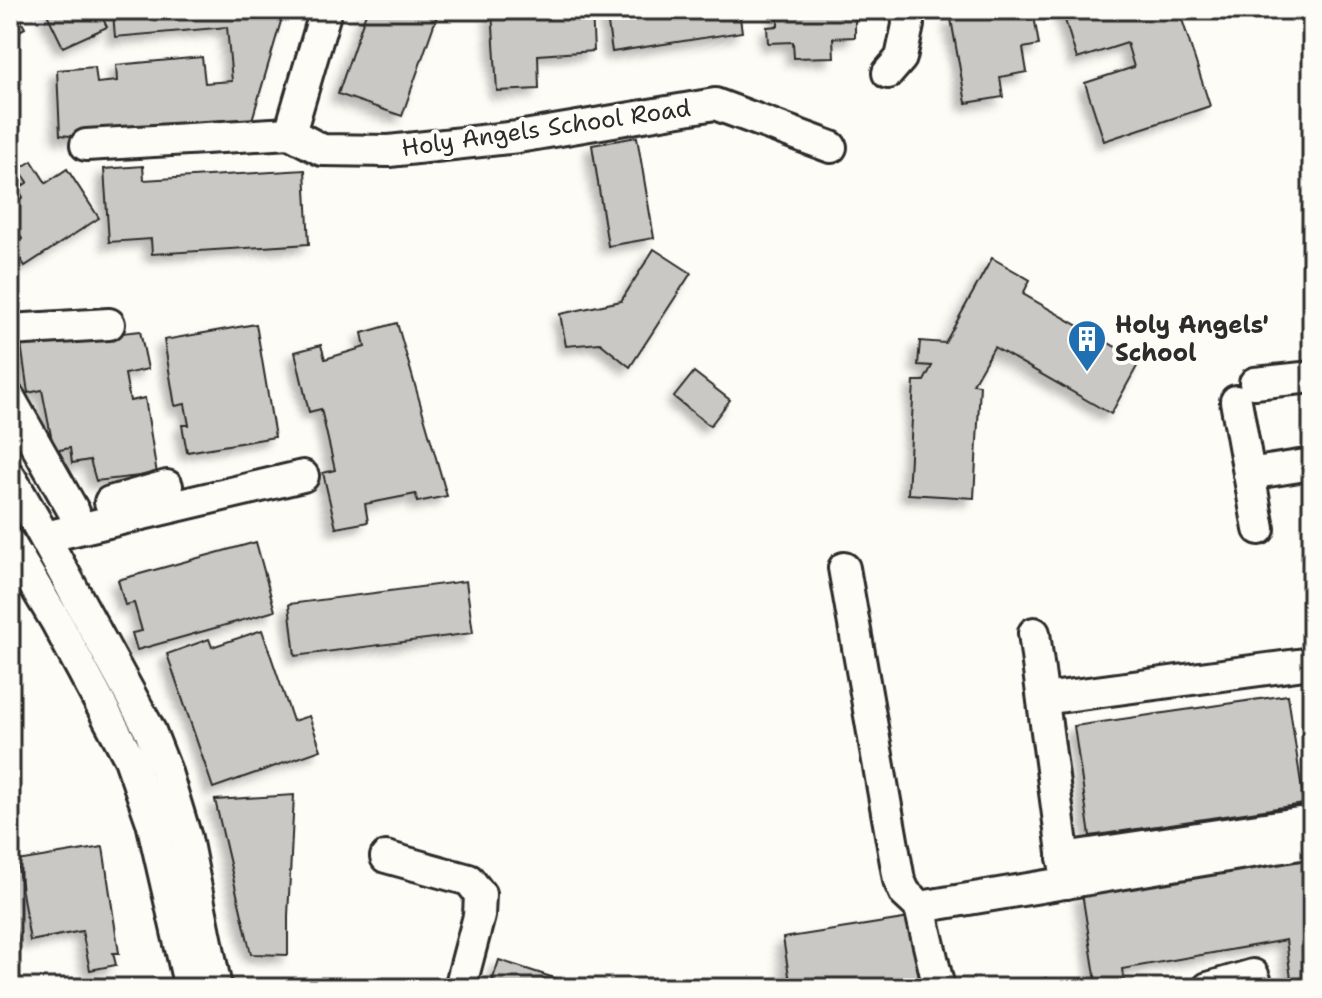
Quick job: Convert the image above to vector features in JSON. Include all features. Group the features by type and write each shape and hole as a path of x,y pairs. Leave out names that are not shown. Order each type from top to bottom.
{"street":[{"path":"86,145 290,133 326,10"},
{"path":"888,73 901,58 908,25 907,10"},
{"name":"Holy Angels School Road","path":"290,133 322,150 389,151 518,137 715,104 831,147"},
{"path":"10,330 109,324"},
{"path":"1259,529 1249,474 1246,392 1312,377"},
{"path":"10,399 74,512"},
{"path":"1249,474 1312,464"},
{"path":"30,530 303,476"},
{"path":"10,477 30,530 150,731 186,838 216,988"},
{"path":"30,530 74,512 167,486"},
{"path":"10,544 56,621 130,759 152,822 190,988"},
{"path":"844,568 899,880 905,893 920,907 939,988"},
{"path":"1034,633 1065,870"},
{"path":"1043,699 1312,663"},
{"path":"920,907 1065,870 1312,821"},
{"path":"1065,870 1312,842"},
{"path":"386,857 469,880 480,894 479,916 460,988"},
{"path":"1208,988 1253,975 1258,988"}],"building":[{"path":"10,10 15,10 25,28 10,36"},
{"path":"45,10 99,10 107,27 63,47"},
{"path":"139,10 284,11 252,120 94,133 82,137 60,135 57,70 95,67 97,83 117,81 116,65 202,57 205,83 232,81 227,27 115,37 113,13"},
{"path":"367,10 439,10 402,116 338,94"},
{"path":"492,10 592,10 594,51 538,55 539,89 497,91"},
{"path":"606,10 739,10 742,32 612,52"},
{"path":"855,10 855,37 833,38 834,57 794,58 793,42 768,43 767,27 778,26 778,11"},
{"path":"1000,10 1033,10 1039,45 1023,48 1027,72 1000,77 1003,97 966,103 951,19"},
{"path":"1062,10 1179,10 1210,106 1104,141 1085,83 1134,67 1127,43 1077,59"},
{"path":"637,137 654,238 608,246 592,145"},
{"path":"32,161 46,183 67,169 99,218 25,266 12,246 22,239 11,221 17,217 10,206 23,197 18,189 28,182 19,169"},
{"path":"143,166 144,180 305,170 309,244 152,254 151,239 109,242 104,169"},
{"path":"654,249 691,273 630,367 600,343 566,346 560,314 621,301"},
{"name":"Holy Angels' School","path":"992,258 1030,280 1023,294 1140,361 1111,414 994,347 973,384 980,385 974,498 908,494 914,381 924,381 932,366 918,365 920,341 945,343"},
{"path":"397,323 447,496 417,502 416,494 365,504 368,522 336,528 323,473 335,470 321,409 309,412 295,352 321,345 325,359 365,347 362,333"},
{"path":"256,324 275,437 187,452 182,425 189,425 185,404 175,406 164,340"},
{"path":"140,331 148,369 125,374 130,401 145,398 157,474 96,481 90,460 72,463 70,448 54,451 42,390 28,393 21,344"},
{"path":"694,372 730,400 710,426 674,397"},
{"path":"256,542 275,611 137,650 132,633 142,631 134,603 125,605 118,580"},
{"path":"466,581 473,633 295,656 289,604"},
{"path":"262,630 293,721 309,716 321,750 213,788 167,654 209,639 212,647"},
{"path":"1288,695 1304,804 1090,836 1074,726"},
{"path":"294,795 288,955 251,954 215,800"},
{"path":"103,847 119,953 113,953 116,965 90,970 82,931 30,941 17,861"},
{"path":"1312,852 1312,984 1292,987 1286,940 1122,969 1124,983 1097,988 1082,893"},
{"path":"10,901 18,941 10,942"},
{"path":"910,918 921,988 791,988 783,938"},
{"path":"499,960 585,988 490,988"},
{"path":"1047,978 1049,988 999,988"}],"place":[{"name":"Holy Angels' School","path":"1087,373"}]}
